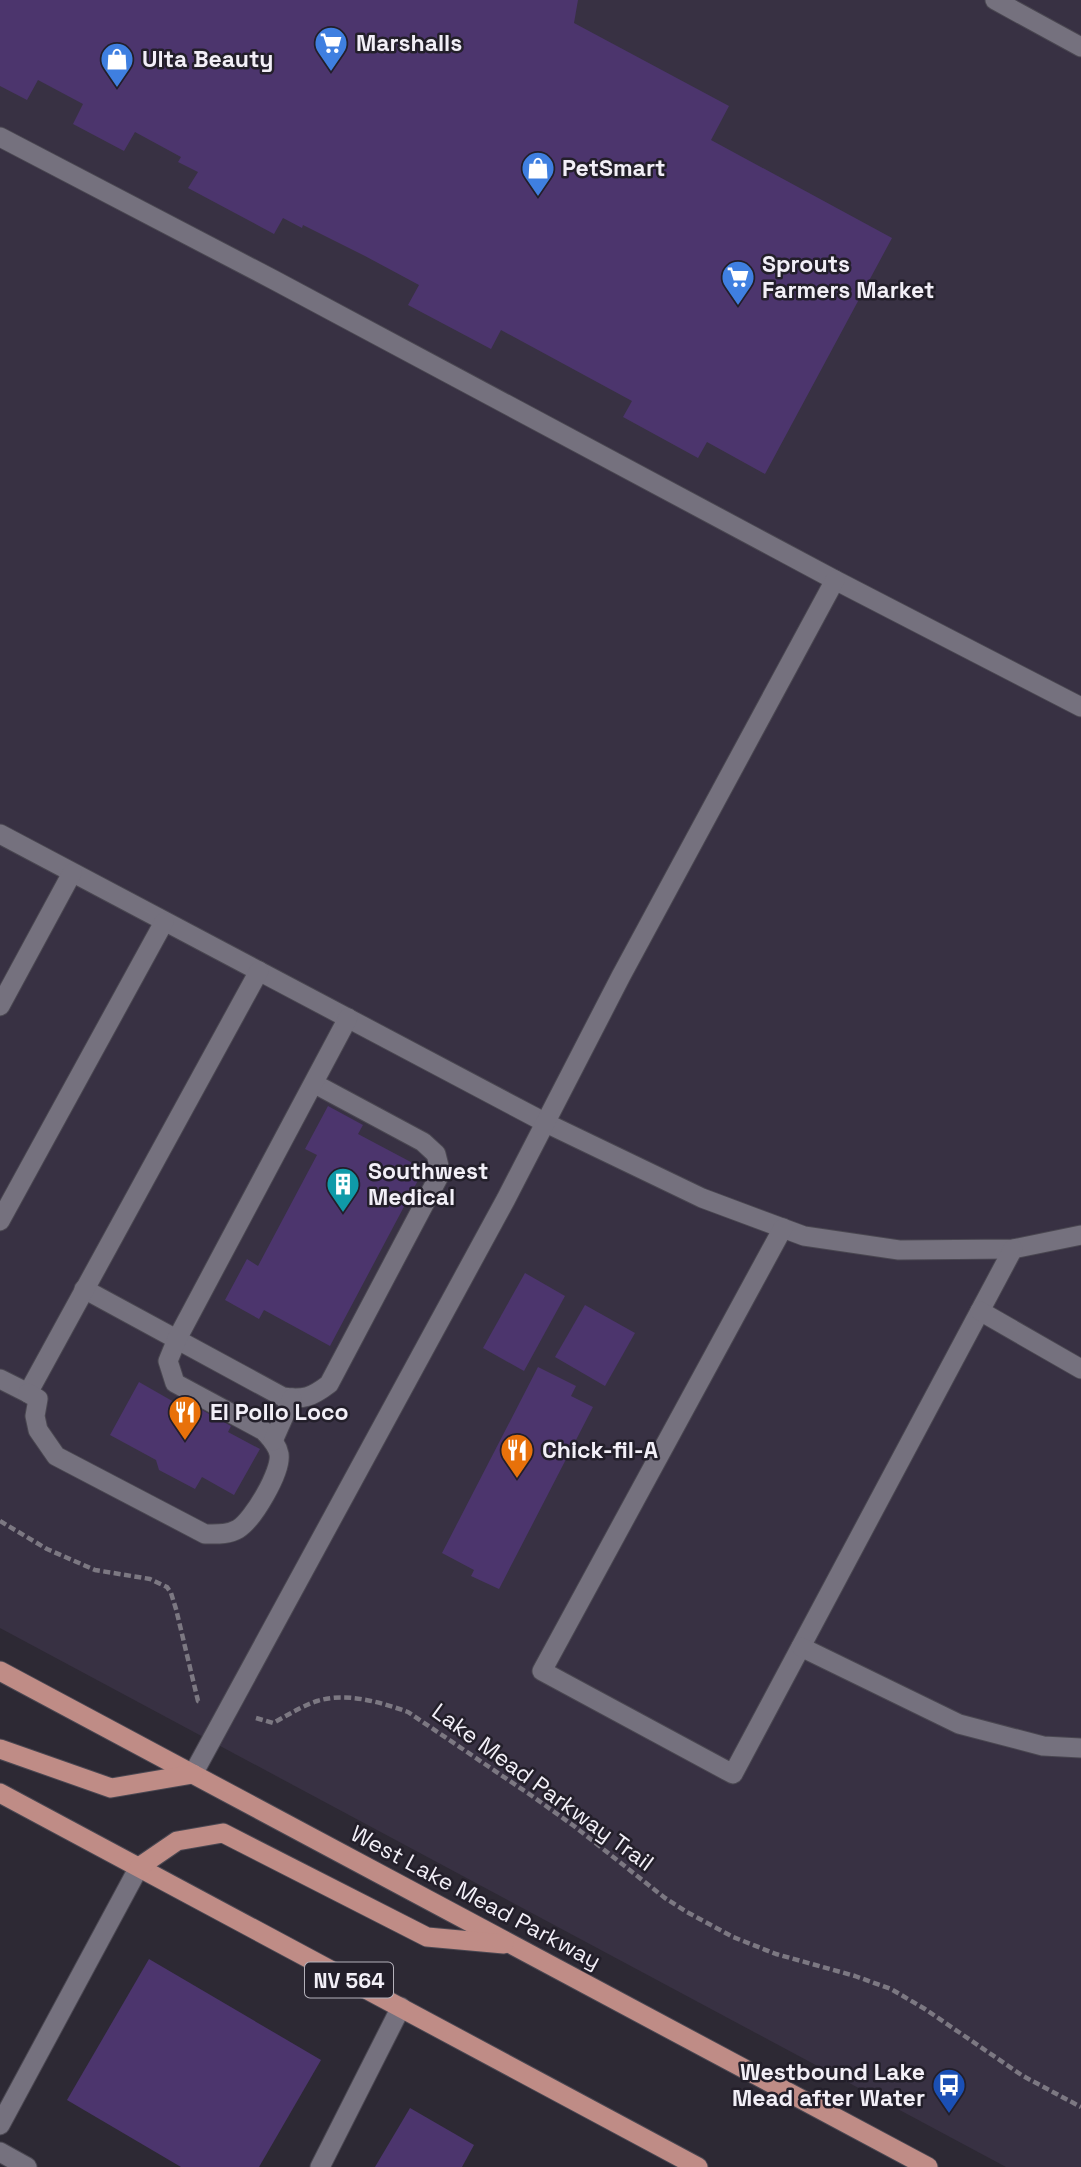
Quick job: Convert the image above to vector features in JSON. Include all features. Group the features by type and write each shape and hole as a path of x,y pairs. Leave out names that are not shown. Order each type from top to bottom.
{"main road":[{"name":"West Lake Mead Parkway","path":"0,1671 928,2167"},
{"path":"0,1749 111,1788 194,1774"},
{"name":"NV 564","path":"0,1793 698,2167"},
{"path":"139,1867 177,1841 223,1833 427,1937 512,1944"}],"lane":[{"path":"995,0 1081,47"},
{"path":"0,137 835,580 1081,707"},
{"path":"194,1774 395,1406 634,952 835,580"},
{"path":"0,834 546,1123 702,1198 804,1236 899,1250 1013,1249 1081,1235"},
{"path":"0,1006 72,873"},
{"path":"0,1221 164,922"},
{"path":"28,1393 259,971"},
{"path":"0,1379 38,1399 35,1416 38,1430 57,1456 205,1534 239,1529 259,1508 279,1462 278,1451 264,1431 175,1383 168,1361 177,1339 348,1018"},
{"path":"84,1289 283,1397 300,1400 317,1394 329,1384 412,1230 438,1178 439,1166 436,1154 423,1142 315,1084"},
{"path":"783,1228 542,1671 733,1774 1013,1249"},
{"path":"980,1311 1081,1369"},
{"path":"273,1441 292,1398"},
{"path":"801,1647 959,1724 1043,1746 1081,1748"},
{"path":"0,2125 139,1867"},
{"path":"320,2167 401,2007"},
{"path":"0,2152 27,2167"}],"path":[{"name":"Lake Mead Parkway Trail","path":"0,1521 47,1549 95,1570 150,1579 167,1587 176,1609 198,1701 273,1723 308,1704 331,1698 368,1700 408,1712 543,1803 665,1898 687,1912 733,1937 776,1954 891,1989 1023,2076 1081,2108"}],"shaded area":[{"path":"0,0 1081,0 1081,2167 1006,2167 0,1628"}],"building":[{"path":"0,0 578,0 574,23 729,106 711,140 892,238 765,474 707,442 698,458 623,417 632,401 501,330 491,349 408,305 419,285 365,256 283,218 274,234 188,188 198,172 178,162 181,157 135,132 124,151 73,124 83,104 38,80 27,100 0,86"},
{"name":"Southwest Medical","path":"328,1106 363,1125 358,1134 424,1169 330,1346 264,1310 259,1319 225,1300 247,1259 258,1266 317,1155 305,1149"},
{"path":"525,1273 565,1296 524,1371 483,1348"},
{"path":"585,1305 635,1333 605,1386 555,1357"},
{"name":"Chick-fil-A","path":"538,1367 576,1386 571,1396 593,1407 499,1589 471,1576 474,1570 442,1553"},
{"name":"El Pollo Loco","path":"139,1382 188,1410 191,1404 231,1426 228,1432 260,1449 234,1495 202,1477 195,1489 159,1470 156,1460 110,1435"},
{"path":"149,1959 321,2060 259,2167 181,2167 67,2100"},
{"path":"410,2108 474,2145 462,2167 375,2167"}],"place":[{"name":"Marshalls","path":"331,73"},
{"name":"Ulta Beauty","path":"117,89"},
{"name":"PetSmart","path":"538,198"},
{"name":"Sprouts Farmers Market","path":"738,307"},
{"name":"Southwest Medical","path":"343,1214"},
{"name":"El Pollo Loco","path":"185,1442"},
{"name":"Chick-fil-A","path":"517,1480"},
{"name":"Westbound Lake Mead after Water","path":"949,2115"}]}
